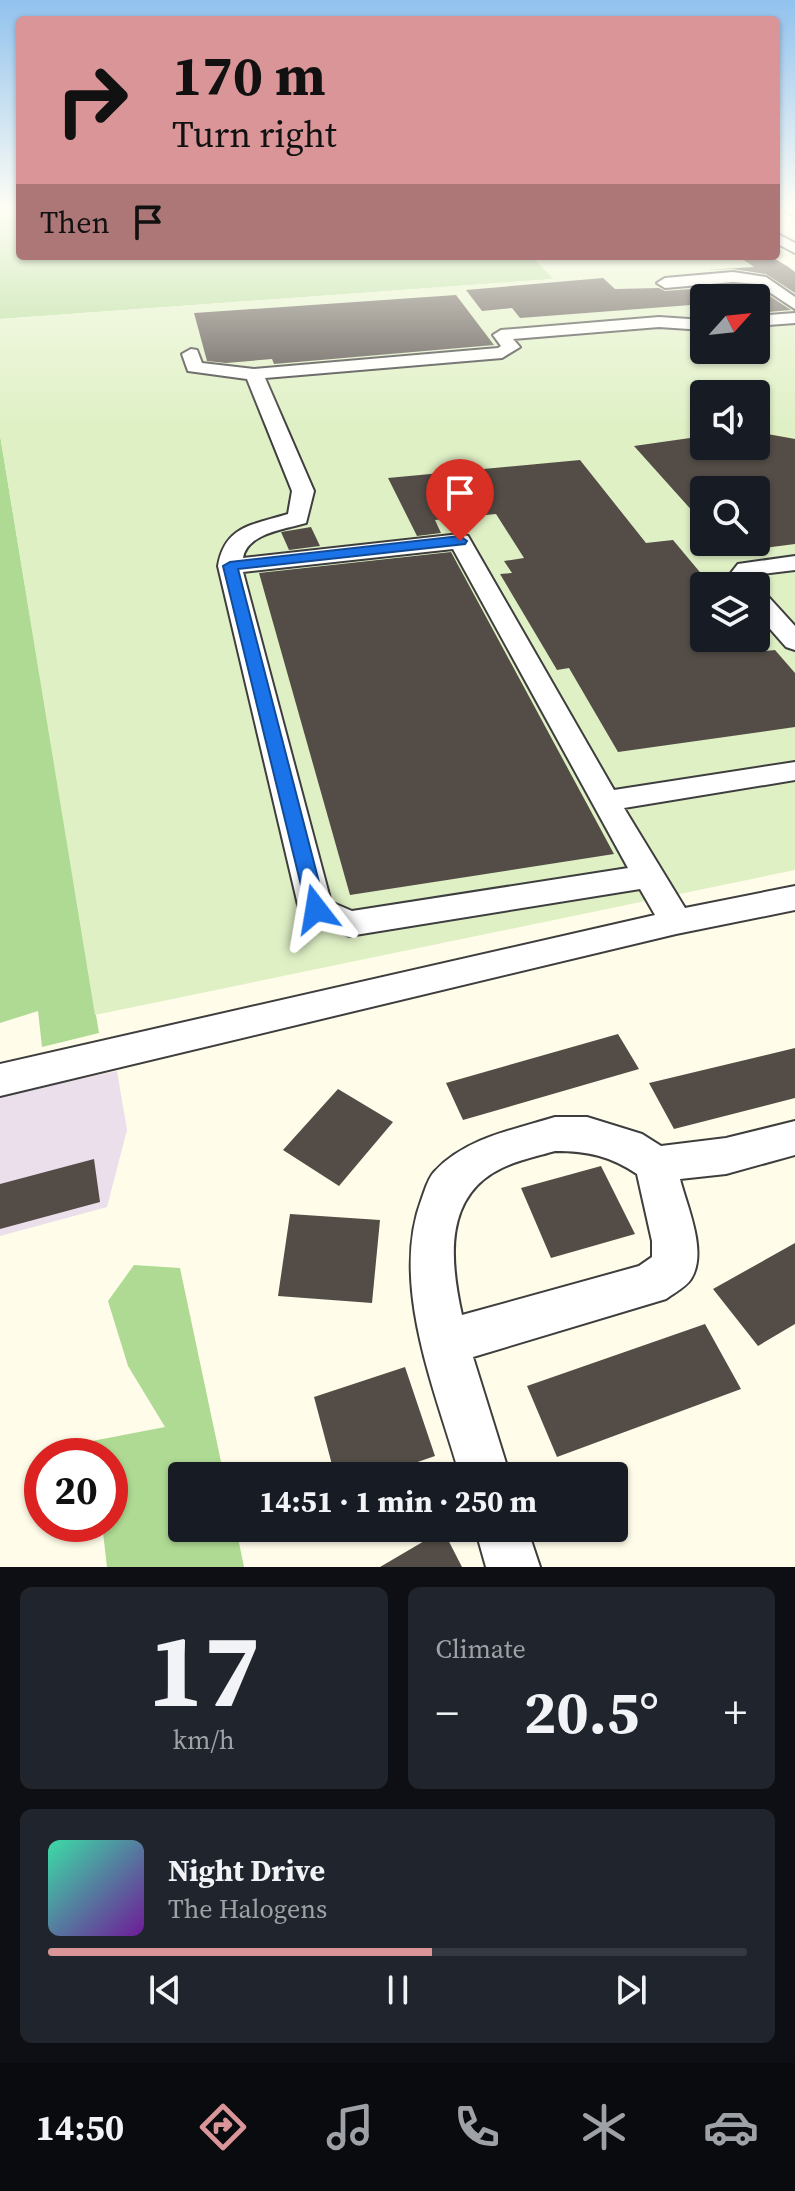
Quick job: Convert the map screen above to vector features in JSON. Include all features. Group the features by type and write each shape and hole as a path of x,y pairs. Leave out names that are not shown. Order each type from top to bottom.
{"street":[{"path":"665,283 686,281"},
{"path":"763,281 795,304"},
{"path":"770,320 795,318"},
{"path":"191,354 194,367 254,374 502,353 511,347 501,335 659,322 690,324"},
{"path":"254,374 303,491 298,518 247,534 233,547 230,566 316,909 349,924 648,876"},
{"path":"230,566 460,541 676,922"},
{"path":"744,572 746,569 795,563"},
{"path":"770,614 795,642"},
{"path":"605,801 795,771"},
{"path":"0,1080 676,922 795,898"},
{"path":"481,1462 445,1342 432,1281 434,1223 448,1185 487,1155 555,1134 587,1134 628,1146 655,1164 726,1156 795,1138"},
{"path":"445,1342 650,1284 674,1267 674,1241 655,1164"},
{"path":"505,1542 513,1567"}],"shaded area":[{"path":"117,1071 127,1130 107,1207 0,1236 0,1096"}],"green space":[{"path":"0,281 525,281 0,319"},
{"path":"524,281 795,281 795,870 95,1015 0,435 0,319"},
{"path":"0,435 99,1033 42,1047 38,1011 0,1023"},
{"path":"134,1265 180,1268 221,1462 168,1462 168,1542 239,1542 244,1567 107,1567 104,1542 128,1542 128,1438 108,1438 165,1427 128,1366 108,1301"}],"building":[{"path":"567,281 606,281 615,289 690,289 690,305 520,318 512,308 482,311 466,290"},
{"path":"777,281 795,281 795,293"},
{"path":"456,295 494,345 274,364 272,359 226,363 207,361 194,313"},
{"path":"770,296 791,310 770,312"},
{"path":"770,435 795,439 795,544 770,547 770,476 690,476 690,508 634,446 690,438 690,460 770,460"},
{"path":"580,460 646,543 673,540 700,572 690,572 690,652 775,650 795,673 795,727 618,752 569,668 557,670 500,574 512,573 504,561 524,558 496,514 435,520 441,533 417,536 388,478"},
{"path":"311,527 320,546 289,550 281,532"},
{"path":"451,552 614,854 350,895 259,573"},
{"path":"618,1034 639,1069 463,1120 446,1083"},
{"path":"795,1048 795,1098 674,1129 649,1083"},
{"path":"338,1089 393,1122 339,1186 283,1150"},
{"path":"94,1159 100,1202 0,1229 0,1184"},
{"path":"601,1166 635,1234 551,1258 521,1188"},
{"path":"290,1214 380,1220 372,1303 278,1296"},
{"path":"795,1243 795,1324 758,1346 713,1289"},
{"path":"705,1324 741,1389 557,1457 527,1386"},
{"path":"405,1367 435,1456 418,1462 331,1462 314,1397"},
{"path":"423,1542 449,1542 462,1567 380,1567"}],"route":[{"path":"316,909 230,566 460,541"}]}
